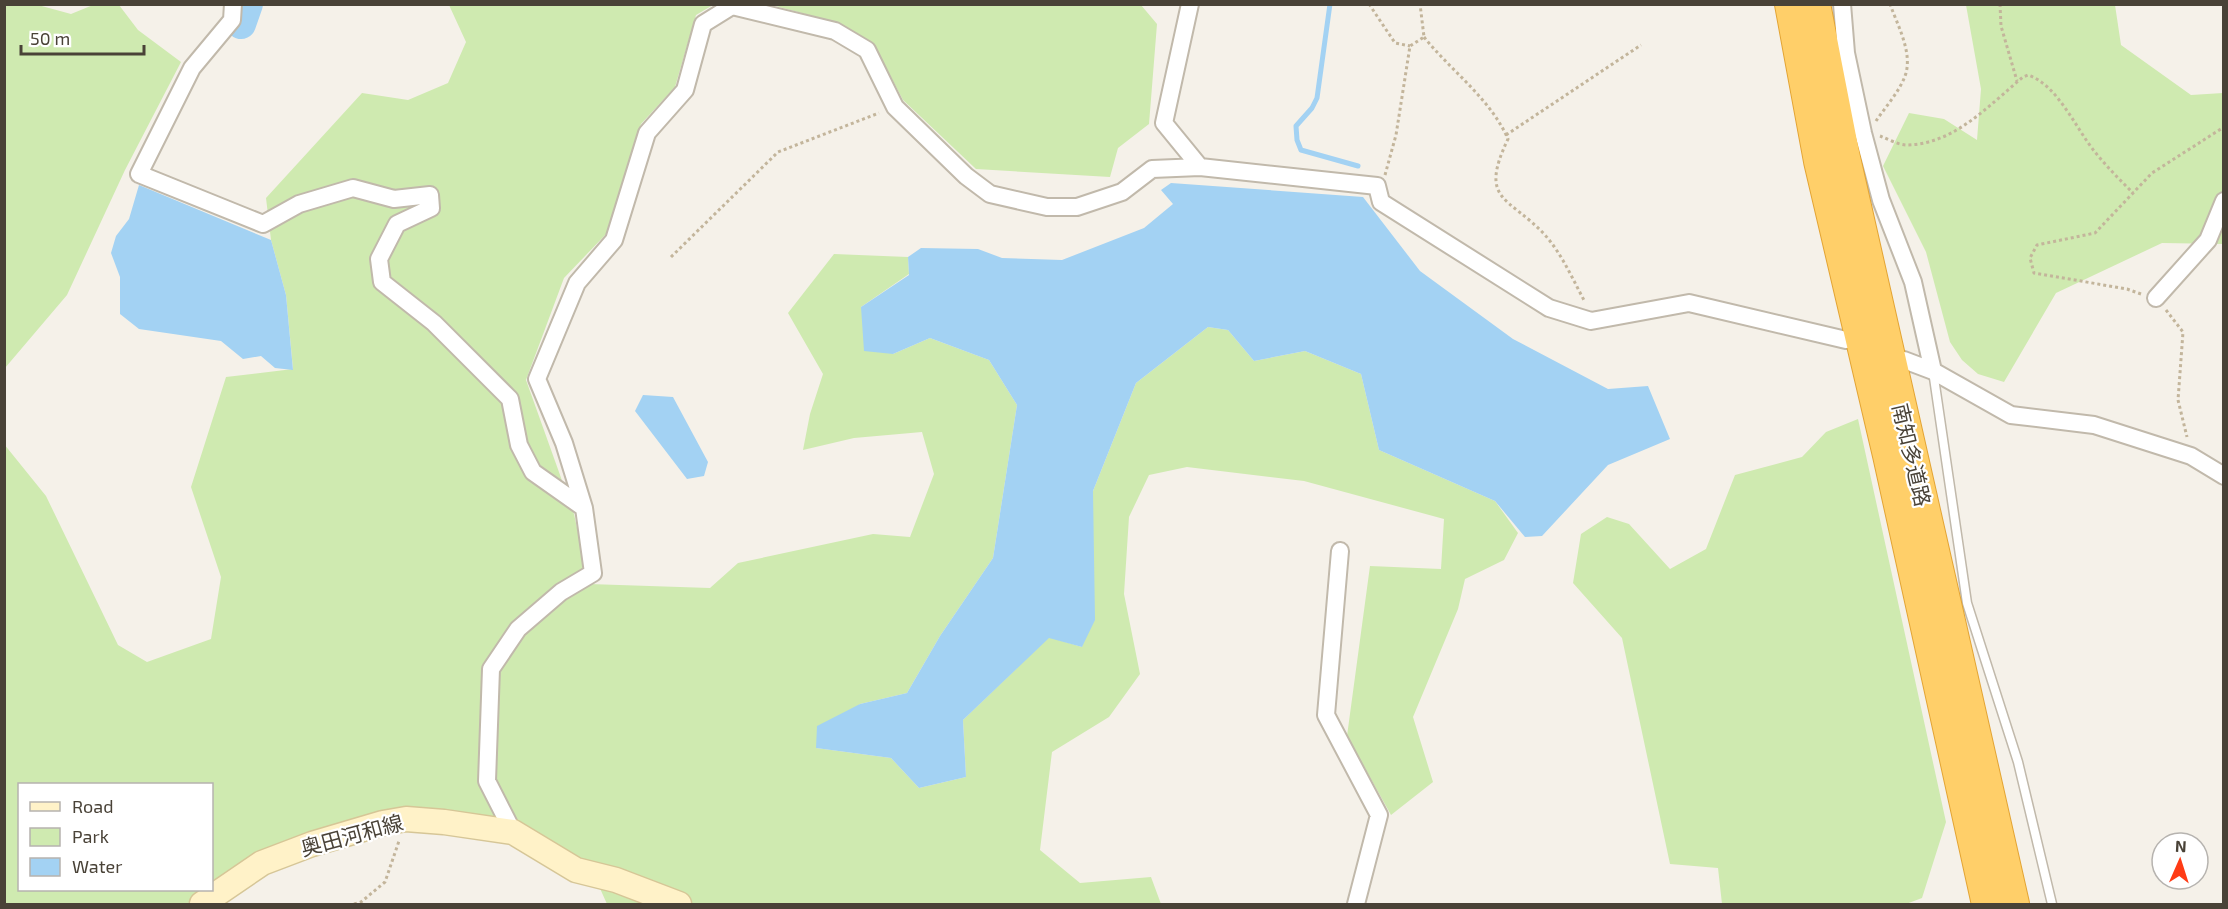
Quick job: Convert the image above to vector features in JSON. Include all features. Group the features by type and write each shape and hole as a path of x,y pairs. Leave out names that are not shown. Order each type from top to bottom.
{"highway":[{"name":"南知多道路","path":"1791,4 1820,161 1988,904"},
{"name":"南知多道路","path":"1814,4 1844,158 2013,904"}],"main road":[{"name":"奥田河和線","path":"202,904 262,864 312,844 383,823 406,819 513,832 576,870 616,880 679,904"}],"street":[{"path":"233,4 231,20 192,68 139,174 263,224 299,204 353,188 394,199 430,195 431,208 398,224 379,260 382,282 434,323 510,399 519,446 533,472 584,508"},
{"path":"1190,4 1164,123 1200,167"},
{"path":"1842,4 1846,53 1881,200 1913,282 1933,371"},
{"path":"513,832 487,781 491,669 518,629 561,592 593,573 584,508 564,443 537,379 577,283 614,240 647,133 685,90 703,24 732,6 835,31 867,50 895,107 966,176 990,194 1047,207 1077,207 1122,192 1152,169 1200,167 1377,186 1381,202 1550,308 1591,321 1689,303 1846,340"},
{"path":"2156,298 2208,240 2223,201"},
{"path":"1904,360 1933,371 2011,415 2094,425 2191,456 2223,476"},
{"path":"1340,552 1326,715 1379,814 1356,904"}],"lane":[{"path":"1933,371 1967,603 2018,762 2052,904"}],"path":[{"path":"1369,4 1395,43 1410,46 1424,37"},
{"path":"1420,4 1424,37 1438,55 1496,114 1508,139 1496,170 1500,197 1535,225 1553,245 1588,307 1591,321"},
{"path":"1890,4 1906,52 1905,73 1866,133 1906,145 1942,138 1953,133 1988,108 2028,75 2040,81 2065,108 2094,150 2133,193"},
{"path":"2000,4 2001,26 2017,82"},
{"path":"1506,135 1641,45"},
{"path":"1377,186 1383,178 1393,151 1410,46"},
{"path":"670,257 778,152 895,107"},
{"path":"2191,456 2178,400 2183,332 2156,298 2127,289 2034,273 2030,258 2037,245 2095,233 2152,173 2223,127"},
{"path":"354,904 361,902 385,882 406,819"}],"green space":[{"path":"5,4 38,5 71,14 93,5 119,5 138,30 181,62 125,170 67,295 5,368"},
{"path":"449,5 713,5 696,15 675,87 641,124 608,232 564,278 526,380 574,514 589,584 710,588 738,563 873,534 910,537 934,474 922,432 854,438 803,450 810,414 823,374 788,313 834,254 908,257 909,274 861,307 893,354 930,338 989,360 1017,405 993,558 940,636 907,693 860,704 816,748 891,758 919,788 966,777 963,720 1049,637 1082,647 1093,553 1093,491 1136,383 1208,327 1228,330 1254,361 1305,351 1361,374 1379,450 1495,501 1518,533 1504,560 1465,579 1458,609 1413,717 1433,782 1391,815 1347,736 1370,566 1441,569 1444,519 1304,481 1187,467 1149,475 1129,517 1124,594 1140,674 1109,717 1052,752 1040,850 1080,883 1151,877 1161,904 607,904 598,884 442,811 213,886 213,783 18,783 18,891 206,891 187,904 5,904 4,444 46,496 118,645 147,662 211,639 221,577 191,487 226,377 293,369 286,295 271,240 266,198 362,93 408,100 448,83 466,42"},
{"path":"772,5 1141,5 1157,24 1149,124 1118,148 1110,177 976,169 903,100 873,43 835,22"},
{"path":"1966,5 2115,5 2121,45 2191,95 2223,93 2223,244 2162,243 2056,293 2004,382 1978,374 1962,360 1950,342 1926,252 1883,166 1909,113 1944,119 1977,140 1981,89"},
{"path":"1858,419 1946,822 1922,898 1906,904 1722,904 1718,868 1670,864 1622,638 1573,583 1581,534 1607,517 1629,524 1670,569 1706,549 1735,475 1802,457 1826,432"}],"water":[{"path":"1171,183 1363,197 1420,271 1513,339 1608,389 1648,386 1670,439 1608,465 1542,536 1525,537 1495,501 1379,450 1361,374 1305,351 1254,361 1228,330 1208,327 1136,383 1093,491 1095,620 1082,647 1049,638 963,720 966,777 919,788 891,758 816,748 817,726 860,704 907,693 940,636 993,558 1017,405 989,360 930,338 893,354 864,351 861,307 909,275 908,257 921,248 978,249 1002,258 1062,260 1144,228 1173,204 1161,190"},
{"path":"139,185 271,240 286,295 293,370 275,368 261,356 243,359 221,341 139,329 120,314 120,277 111,253 116,236 129,219"},
{"path":"643,395 673,397 708,462 704,476 687,479 635,411"}],"waterway":[{"path":"241,24 248,4"},
{"path":"1330,4 1317,98 1312,108 1296,126 1297,140 1301,150 1358,166"}]}
